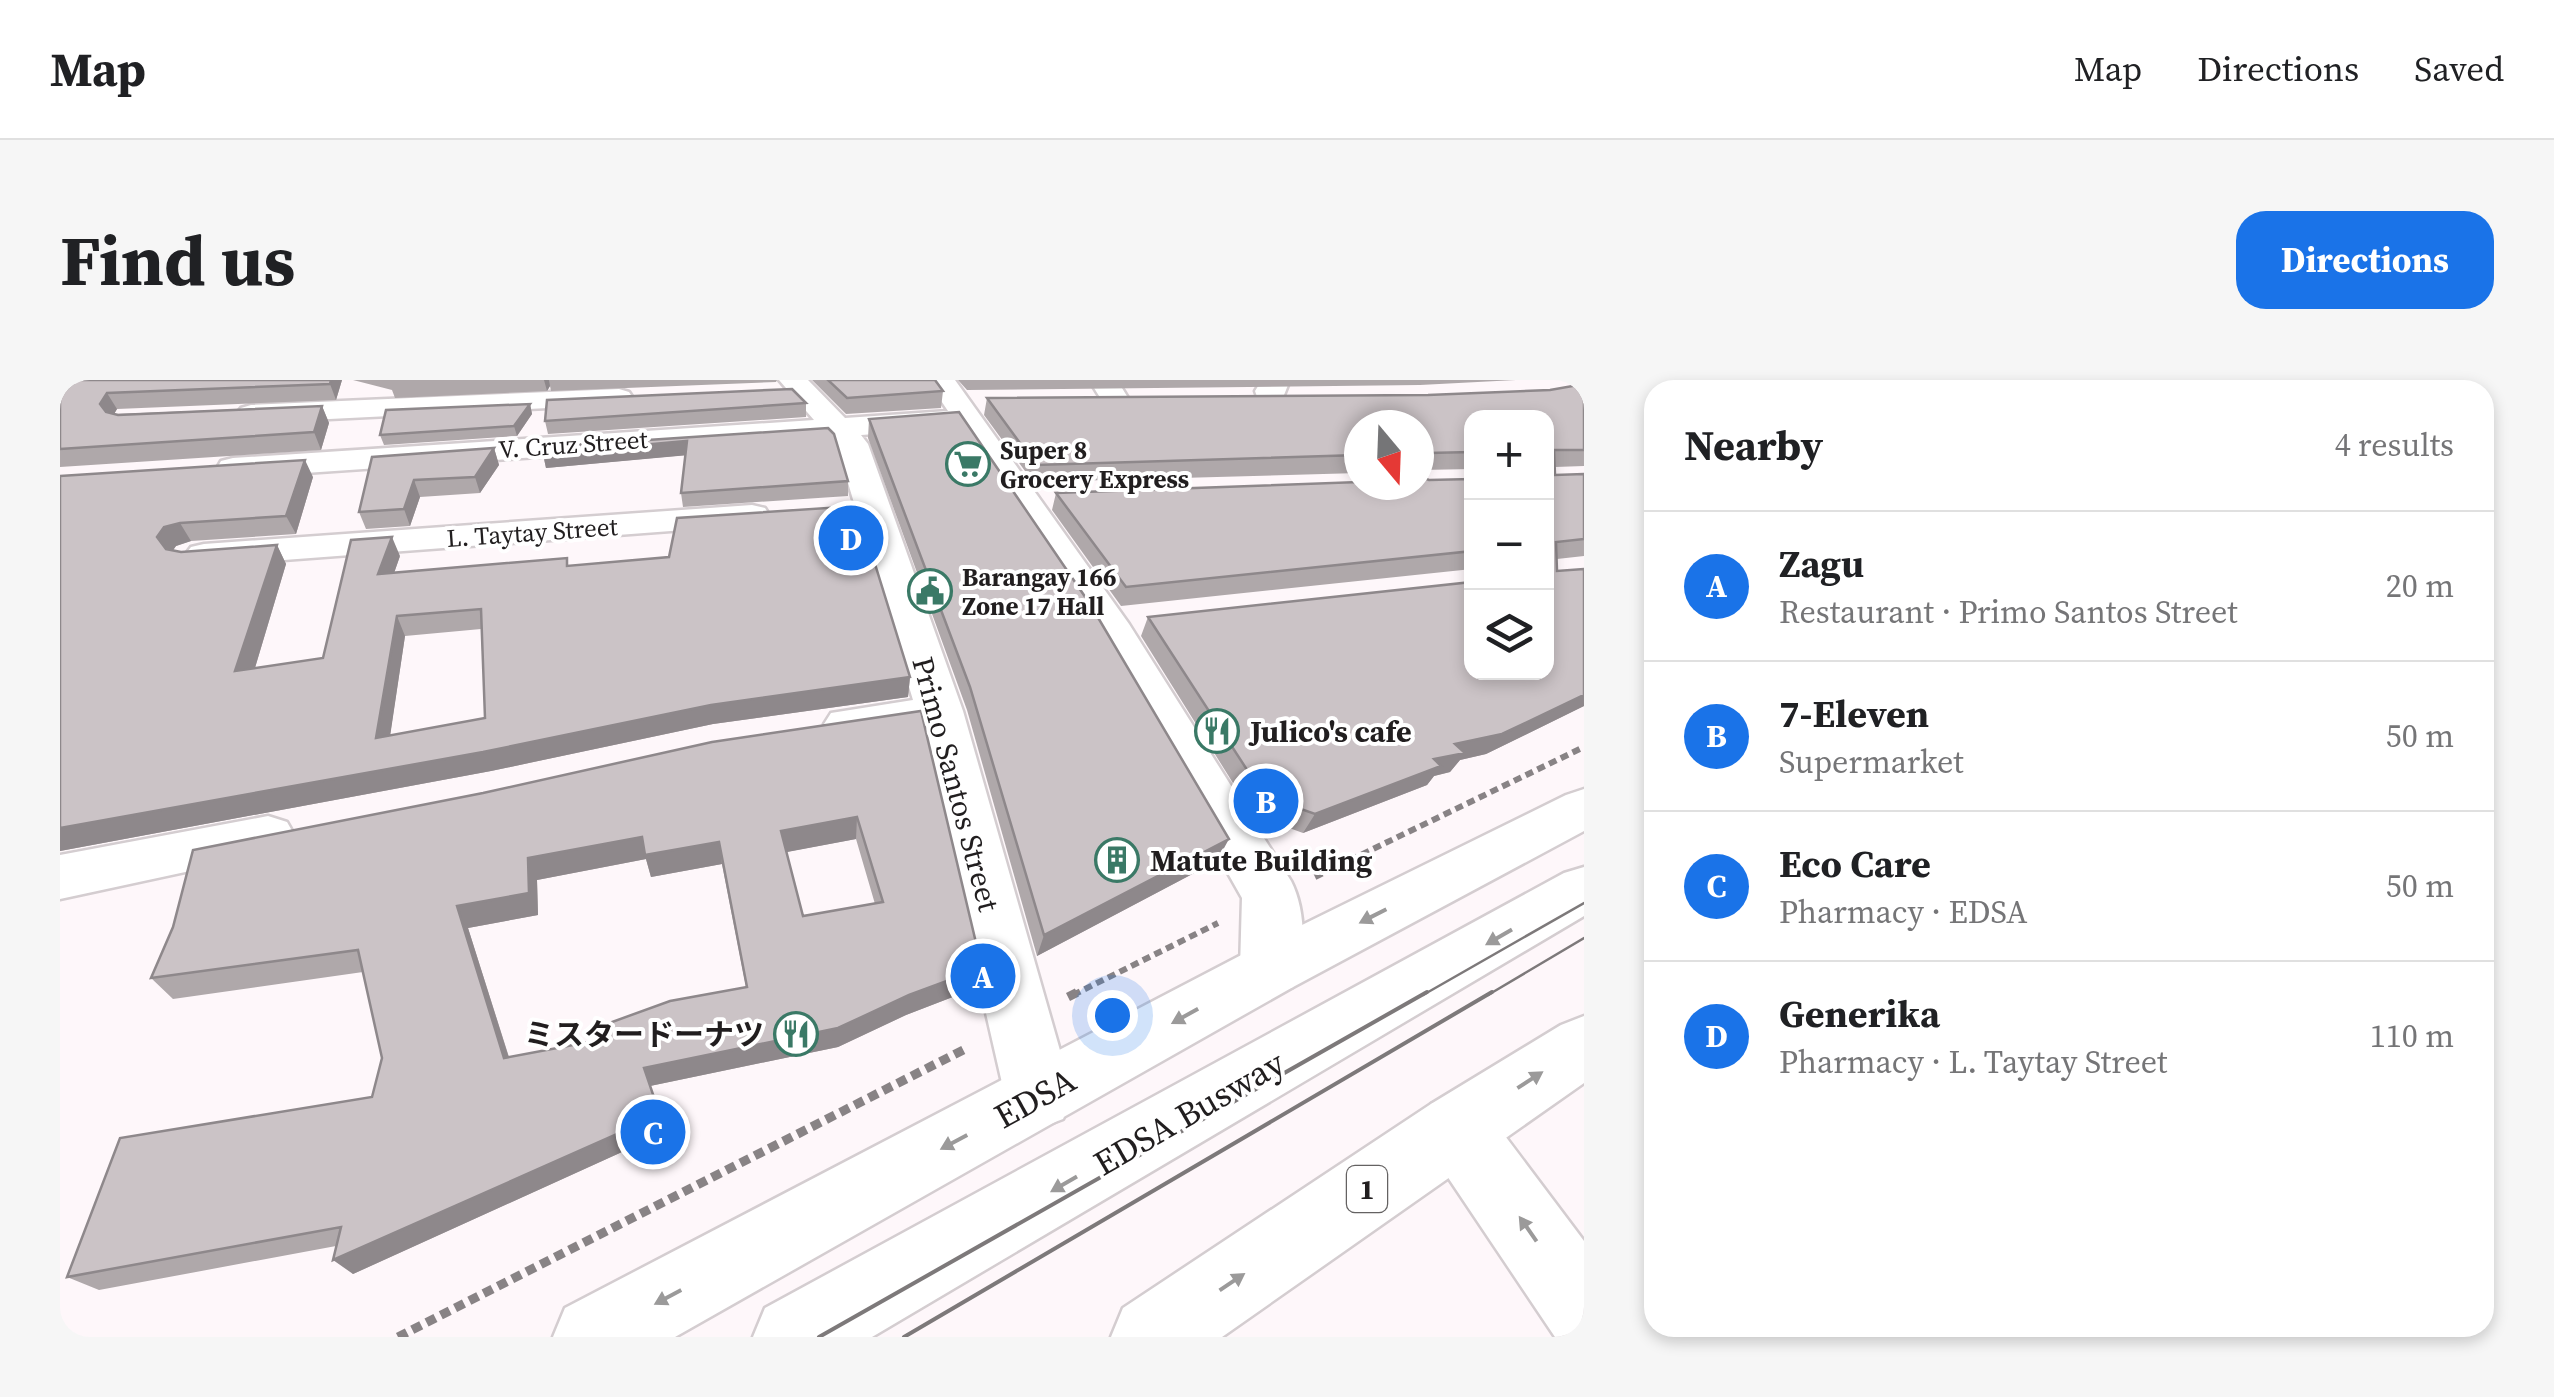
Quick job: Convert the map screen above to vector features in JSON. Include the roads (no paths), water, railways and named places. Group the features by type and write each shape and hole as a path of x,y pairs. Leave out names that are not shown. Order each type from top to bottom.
{"main road":[{"path":"766,394 799,386"},
{"name":"Primo Santos Street","path":"799,386 852,444 854,509 940,711 1039,1096"},
{"path":"1076,402 1109,391 1154,401"},
{"path":"1266,393 1308,399"},
{"path":"224,415 652,397"},
{"path":"965,401 1042,496 1127,622 1271,898 1271,969"},
{"name":"V. Cruz Street","path":"199,470 835,425 965,401"},
{"name":"L. Taytay Street","path":"192,556 795,513"},
{"path":"808,730 940,711"},
{"name":"EDSA","path":"594,1337 1271,969 1584,808"},
{"path":"60,877 315,827"},
{"name":"EDSA Busway","path":"794,1337 1584,889"},
{"name":"1","path":"1152,1337 1456,1128 1584,1046"},
{"path":"1456,1128 1584,1308"}],"tram line":[{"path":"1423,995 1584,903"},
{"path":"1488,995 1584,938"},
{"path":"819,1337 1427,992"},
{"path":"904,1337 1492,992"}],"place":[{"name":"Super 8 Grocery Express","path":"968,464"},
{"name":"Generika","path":"851,538"},
{"name":"Barangay 166 Zone 17 Hall","path":"930,591"},
{"name":"Julico's cafe","path":"1217,731"},
{"name":"7-Eleven","path":"1266,801"},
{"name":"Matute Building","path":"1117,860"},
{"name":"Zagu","path":"983,976"},
{"name":"ミスタードーナツ","path":"796,1034"},
{"name":"Eco Care","path":"653,1132"}]}
